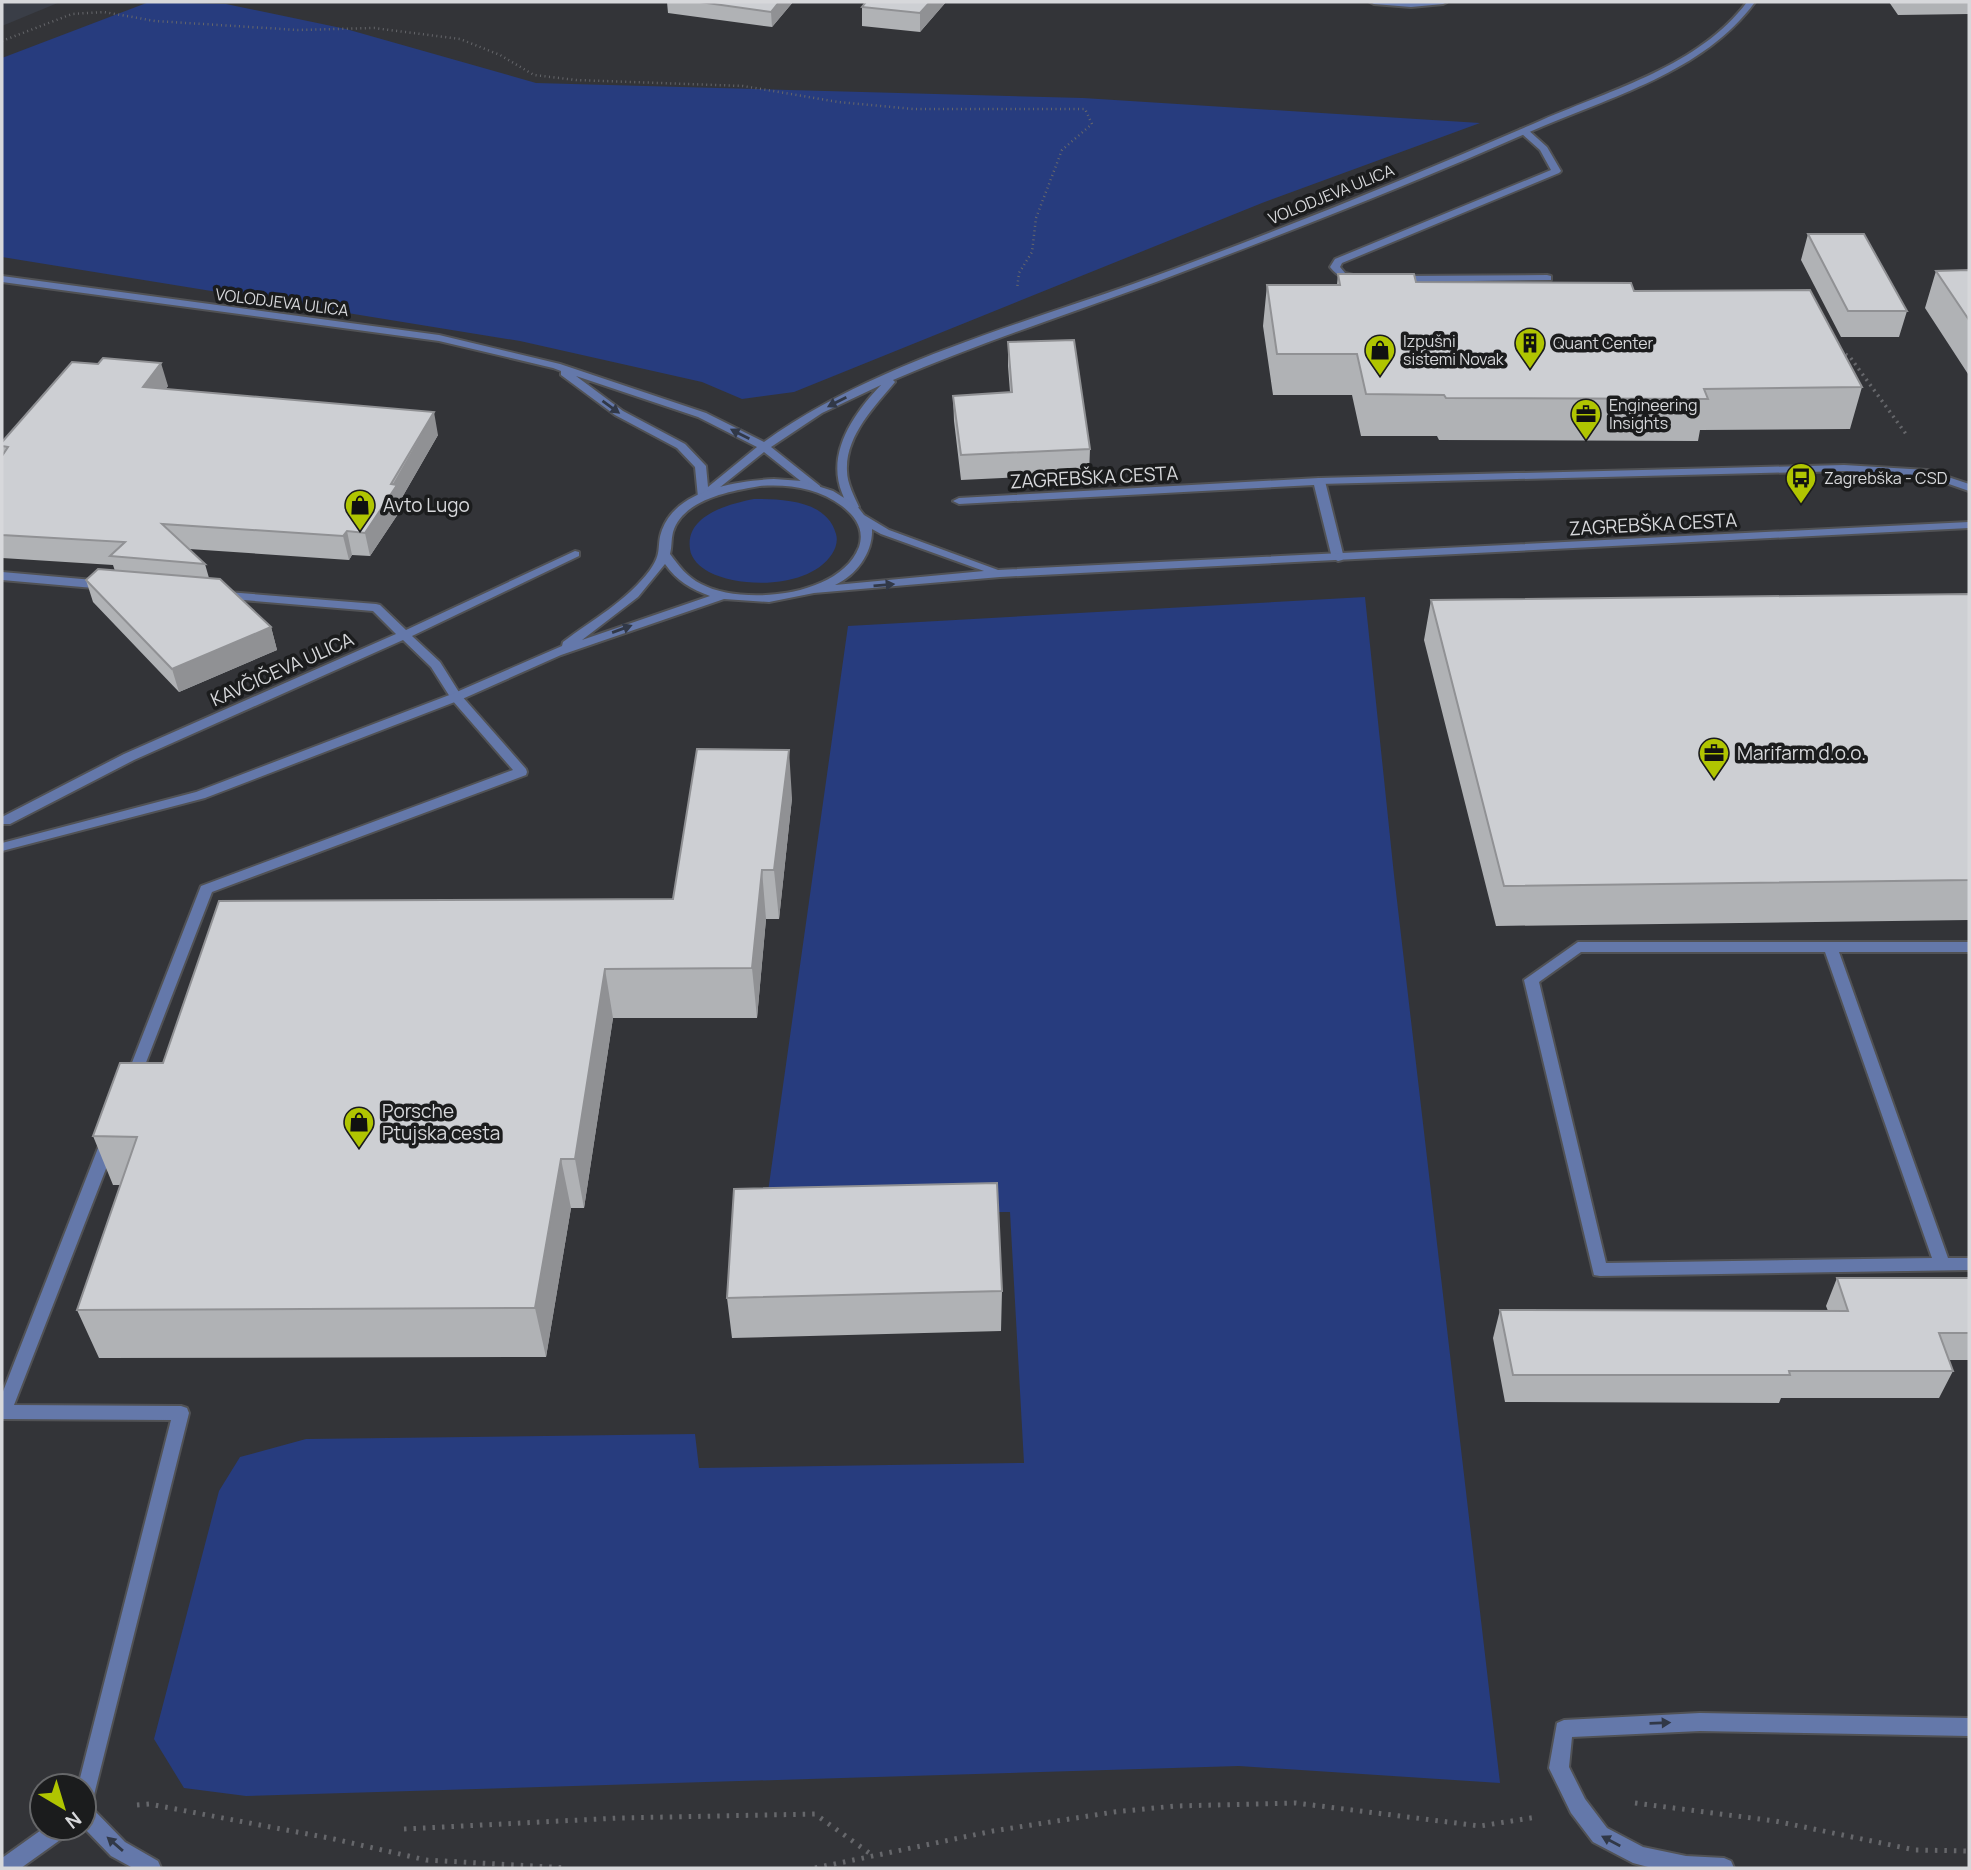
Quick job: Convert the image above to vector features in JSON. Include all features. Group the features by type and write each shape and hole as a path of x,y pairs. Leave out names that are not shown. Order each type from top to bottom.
{"street":[{"path":"1374,2 1410,5 1443,2"},
{"name":"VOLODJEVA ULICA","path":"704,497 763,446 835,402 1011,331 1274,235 1524,131 1692,56 1726,32 1745,13 1751,2"},
{"path":"1363,279 1342,275 1335,267 1338,261 1556,172 1544,149 1524,131"},
{"path":"1389,279 1547,278"},
{"name":"VOLODJEVA ULICA","path":"2,279 439,338 556,366 702,415 763,446 816,488"},
{"name":"VOLODJEVA ULICA","path":"556,366 619,413 681,446 700,466 704,497"},
{"name":"VOLODJEVA ULICA","path":"853,507 841,469 851,435 871,399 899,374"},
{"name":"ZAGREBŠKA CESTA","path":"959,501 1319,481 1844,468 1927,473 1969,488"},
{"path":"1319,481 1338,558"},
{"path":"863,518 868,535 865,553 839,579 816,590 763,600 722,596 685,580 670,566 665,555 666,532 673,521 704,497 744,485 769,482 816,488 853,507 863,518 885,532 1000,573"},
{"name":"ZAGREBŠKA CESTA","path":"816,590 1000,573 1969,525"},
{"name":"KAVČIČEVA ULICA","path":"5,821 129,758 407,635 575,554"},
{"path":"557,652 641,588 665,555"},
{"path":"2,576 113,585"},
{"path":"127,1093 206,889 521,772 456,697 436,665 376,608 210,594"},
{"path":"2,847 200,794 456,697 557,652 722,596"},
{"path":"1969,947 1578,947 1531,980 1600,1270 1969,1264"},
{"path":"1830,947 1942,1265"},
{"path":"91,1772 181,1413 3,1412 112,1131"},
{"path":"1724,1868 1686,1866 1640,1856 1600,1835 1578,1806 1559,1768 1564,1729 1700,1721 1969,1727"},
{"path":"98,1828 118,1849 151,1868"},
{"path":"5,1868 41,1842"}],"path":[{"path":"2,41 72,14 104,12 155,21 298,30 374,28 460,39 500,55 534,75 576,80 743,86 838,102 913,109 1085,109 1092,124 1062,150 1036,218 1032,252 1019,273 1011,331"},
{"path":"1839,350 1850,357 1938,477"},
{"path":"1622,1802 1774,1821 1915,1850 1969,1851"},
{"path":"815,1868 872,1855 1150,1806 1297,1803 1377,1810 1448,1824 1483,1826 1549,1815"},
{"path":"149,1804 334,1839 426,1860 568,1868"},
{"path":"404,1829 619,1818 815,1814 872,1855"}],"shaded area":[{"path":"2,2 60,2 2,26"},
{"path":"149,2 226,4 346,29 536,83 1083,98 1480,123 1262,203 794,392 742,399 702,382 520,341 2,257 2,58"},
{"path":"754,499 790,501 823,514 837,536 832,554 808,574 775,582 757,583 723,578 702,568 690,549 690,537 694,528 701,520 721,508"},
{"path":"1365,597 1394,875 1500,1783 1239,1766 246,1796 184,1788 154,1739 219,1491 240,1457 306,1439 695,1434 699,1468 1024,1463 1010,1212 765,1213 848,626"}],"building":[{"path":"700,2 779,2 771,12"},
{"path":"866,2 930,2 920,13 862,7"},
{"path":"1808,234 1864,234 1907,311 1848,311"},
{"path":"1969,270 1969,320 1936,271"},
{"path":"1338,274 1414,274 1416,282 1631,283 1634,291 1810,290 1862,387 1704,389 1708,399 1446,398 1444,395 1366,394 1357,354 1277,354 1267,285 1340,285"},
{"path":"1074,340 1090,449 961,455 953,396 1012,392 1008,342"},
{"path":"103,358 161,363 143,387 434,412 391,484 397,485 365,533 347,531 343,536 162,524 205,564 110,556 125,542 2,535 2,456 8,447 2,446 2,442 72,362 98,364"},
{"path":"98,569 220,579 271,627 172,669 86,580"},
{"name":"Marifarm d.o.o.","path":"1969,594 1969,880 1504,886 1431,600"},
{"name":"Porsche Ptujska cesta","path":"697,749 789,750 774,870 762,870 752,968 605,969 575,1159 561,1159 535,1308 77,1310 137,1137 93,1136 120,1063 163,1063 219,901 673,899"},
{"path":"997,1183 1002,1291 727,1298 734,1189"},
{"path":"1837,1278 1969,1278 1969,1333 1939,1333 1953,1371 1789,1371 1790,1375 1513,1375 1500,1310 1848,1311"}],"place":[{"name":"Quant Center","path":"1530,370"},
{"name":"Izpušni sistemi Novak","path":"1380,377"},
{"name":"Engineering Insights","path":"1586,441"},
{"name":"Zagrebška - CSD","path":"1801,505"},
{"name":"Avto Lugo","path":"360,532"},
{"name":"Marifarm d.o.o.","path":"1714,780"},
{"name":"Porsche Ptujska cesta","path":"359,1149"}]}
